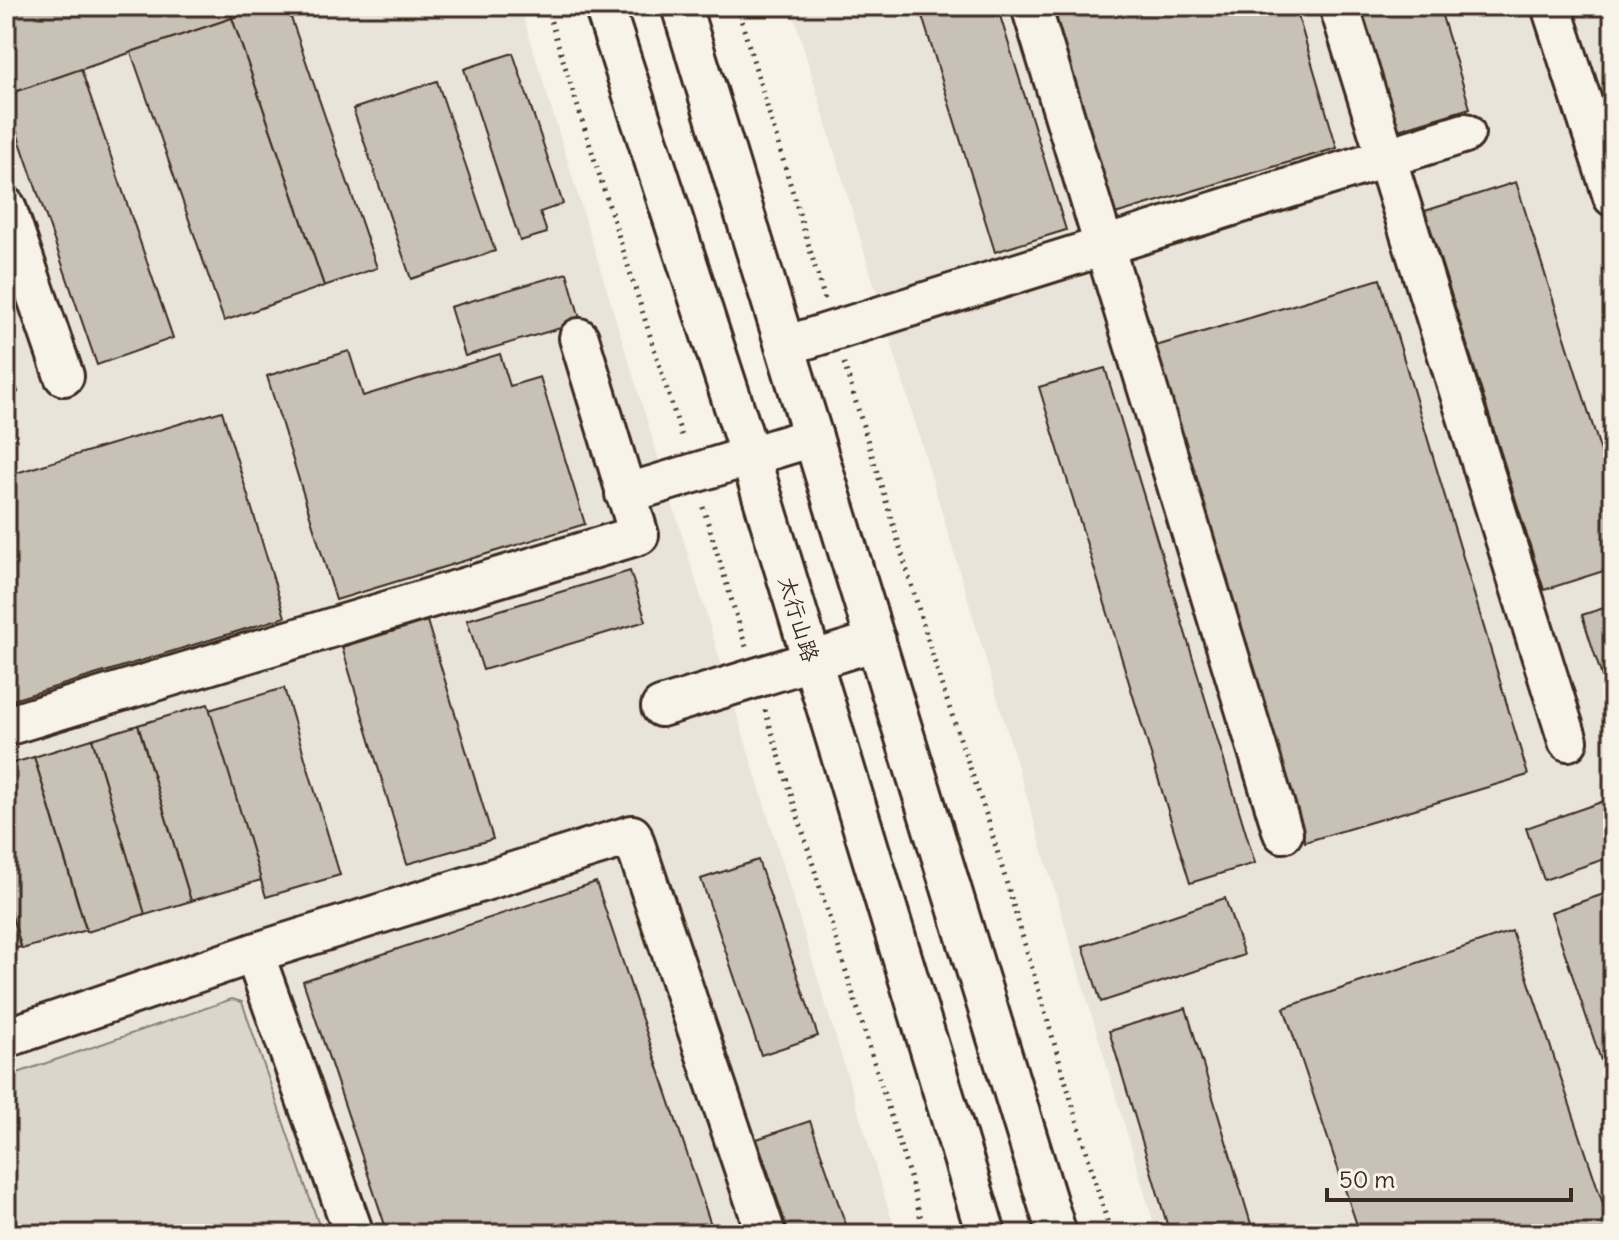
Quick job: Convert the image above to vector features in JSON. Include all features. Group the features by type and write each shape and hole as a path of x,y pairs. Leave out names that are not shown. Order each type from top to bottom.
{"street":[{"name":"太行山路","path":"604,6 750,456 986,1234"},
{"path":"681,6 1057,1234"},
{"path":"1031,6 1283,833"},
{"path":"1339,6 1568,741"},
{"path":"1551,6 1606,148 1613,197"},
{"path":"785,346 1465,133"},
{"path":"6,207 64,376"},
{"path":"6,726 639,535 579,338"},
{"path":"625,494 813,437"},
{"path":"661,707 876,641"},
{"path":"6,1038 254,953 632,835 766,1234"},
{"path":"254,953 354,1234"}],"path":[{"path":"546,6 693,473 925,1234"},
{"path":"737,6 1111,1234"}],"shaded area":[{"path":"6,6 520,6 896,1234 6,1234"},
{"path":"791,6 1613,6 1613,1234 1157,1234"},
{"path":"232,999 242,1002 322,1234 6,1234 6,1077"}],"building":[{"path":"6,6 228,6 232,18 6,95"},
{"path":"265,6 287,6 377,268 324,286 232,18"},
{"path":"919,6 997,6 1066,230 995,252"},
{"path":"1053,6 1295,6 1337,148 1115,214"},
{"path":"1360,6 1439,6 1470,108 1398,130"},
{"path":"232,18 324,286 224,321 131,52"},
{"path":"513,53 563,204 540,212 547,233 520,241 464,69"},
{"path":"81,69 173,338 97,365 6,101 6,95"},
{"path":"437,81 495,251 411,279 353,109"},
{"path":"1516,182 1613,490 1613,568 1544,590 1425,211"},
{"path":"567,273 581,322 465,356 450,307"},
{"path":"1380,279 1528,775 1305,842 1156,346"},
{"path":"349,351 363,396 500,354 510,386 540,377 585,524 336,600 267,376"},
{"path":"6,356 18,392 6,396"},
{"path":"1105,368 1255,863 1190,883 1039,387"},
{"path":"222,411 285,617 6,702 6,476"},
{"path":"630,571 646,621 483,670 467,620"},
{"path":"1613,605 1613,711 1582,615"},
{"path":"427,621 493,839 407,864 342,647"},
{"path":"284,688 340,875 266,897 209,710"},
{"path":"208,704 261,880 191,901 138,725"},
{"path":"138,725 191,901 145,915 92,739"},
{"path":"92,739 145,914 87,932 34,757"},
{"path":"34,757 86,930 22,949 6,897 6,765"},
{"path":"1613,798 1613,856 1544,880 1526,828"},
{"path":"758,860 818,1036 761,1055 701,879"},
{"path":"596,882 714,1234 388,1234 303,981"},
{"path":"1613,891 1613,1096 1551,912"},
{"path":"6,897 21,947 6,951"},
{"path":"1225,898 1244,955 1101,1002 1083,946"},
{"path":"1512,931 1613,1234 1360,1234 1284,1008"},
{"path":"1186,1008 1254,1234 1170,1234 1109,1031"},
{"path":"810,1121 849,1234 789,1234 757,1139"}]}
